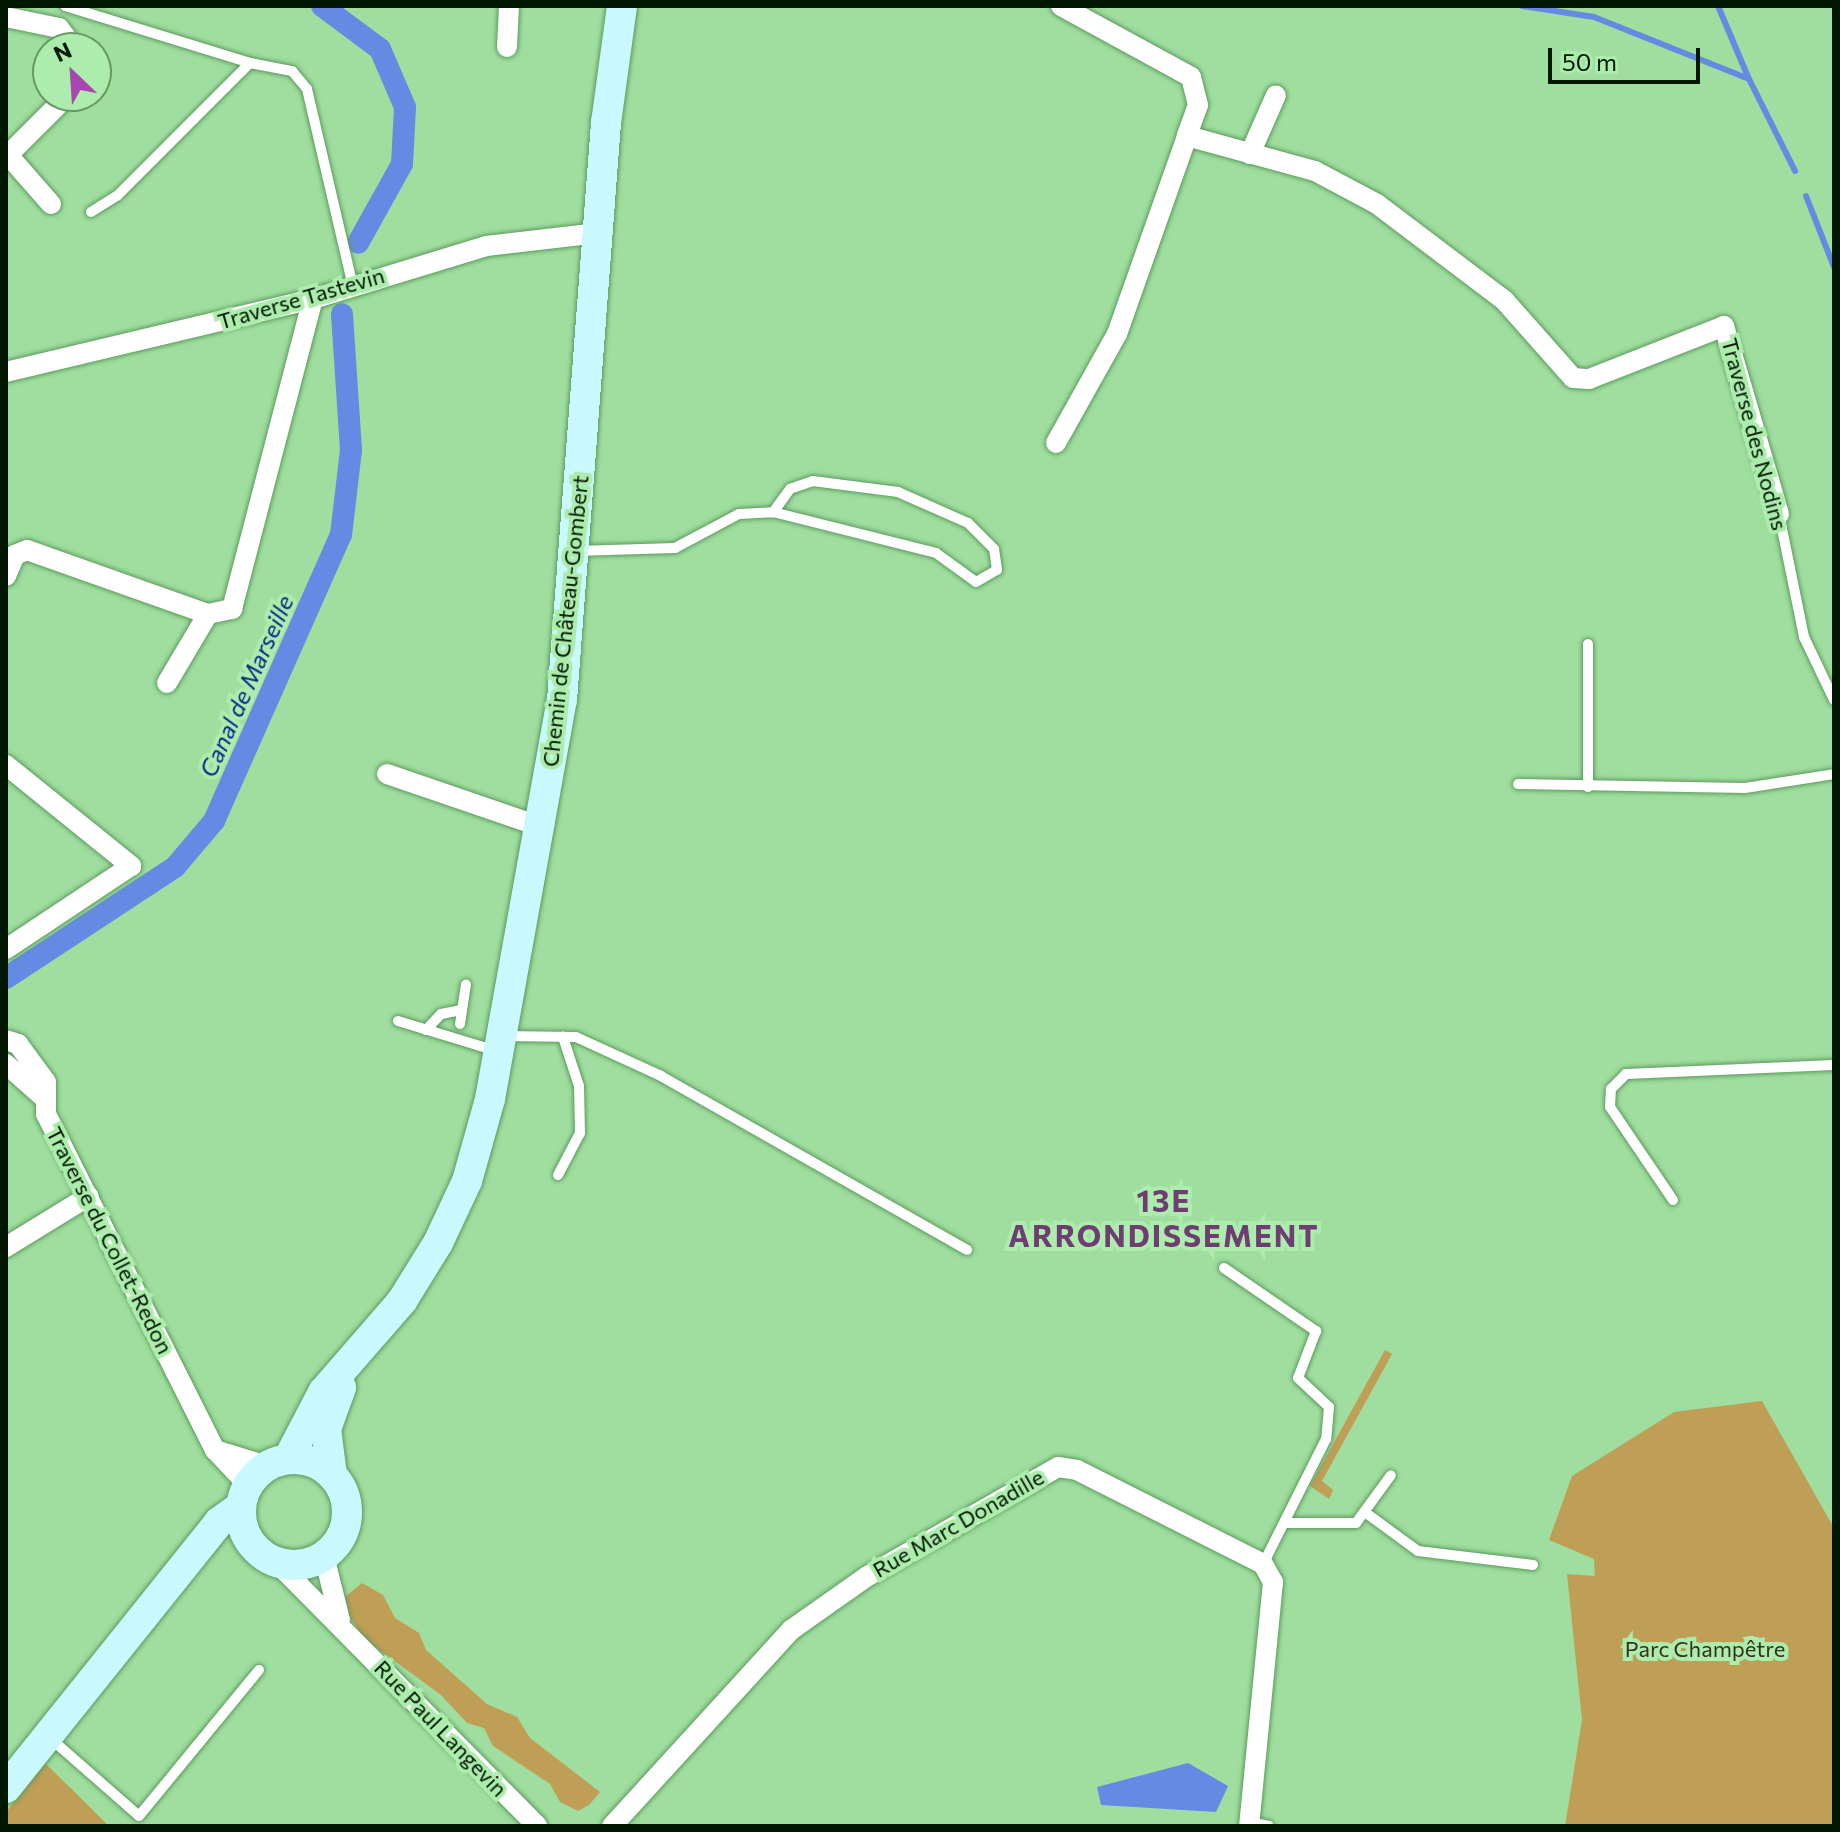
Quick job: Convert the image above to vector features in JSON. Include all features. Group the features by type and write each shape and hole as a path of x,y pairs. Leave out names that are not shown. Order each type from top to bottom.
{"street":[{"path":"507,47 509,6"},
{"path":"1056,443 1117,334 1198,105 1191,77 1061,6"},
{"name":"Chemin de Château-Gombert","path":"6,1788 193,1555 261,1479 323,1392 410,1290 467,1181 500,1044 542,827 562,700 598,233 621,7"},
{"path":"6,17 59,28 62,32"},
{"path":"1250,154 1276,95"},
{"path":"50,112 7,153 51,204"},
{"name":"Traverse des Nodins","path":"1187,136 1315,171 1377,204 1504,300 1573,378 1589,379 1724,326 1779,514"},
{"name":"Traverse Tastevin","path":"6,372 313,299 352,283 486,246 598,233"},
{"path":"6,576 15,555 27,550 208,614 232,609 313,299"},
{"path":"167,683 208,614"},
{"path":"6,765 131,866 6,949"},
{"path":"387,774 542,827"},
{"name":"Traverse du Collet-Redon","path":"6,1040 38,1069 46,1082 42,1096 215,1450 261,1479"},
{"path":"6,1064 42,1096"},
{"path":"6,1247 89,1196"},
{"name":"Chemin de Château-Gombert","path":"332,1475 326,1429 367,1344"},
{"name":"Rue Marc Donadille","path":"612,1826 791,1630 843,1590 1040,1473 1077,1470 1263,1564"},
{"path":"193,1555 252,1545 279,1565 324,1556 347,1517 332,1475 261,1479 252,1545"},
{"name":"Rue Paul Langevin","path":"324,1556 327,1587 345,1631"},
{"path":"1256,1825 1274,1612 1273,1582 1263,1564"},
{"name":"Rue Paul Langevin","path":"279,1565 537,1826"}],"lane":[{"path":"65,6 250,63 292,71 307,89 352,283"},
{"path":"91,212 117,196 250,63"},
{"path":"573,551 675,548 739,514 773,512 936,553 976,582 997,570 994,549 968,523 898,492 813,481 790,489 773,512"},
{"name":"Traverse des Nodins","path":"1779,514 1804,637 1834,700"},
{"path":"1588,644 1588,787"},
{"path":"1518,784 1745,788 1834,774"},
{"path":"460,1024 466,984"},
{"path":"426,1030 441,1014 462,1010"},
{"path":"398,1021 426,1030 500,1044 563,1037 661,1076 967,1250"},
{"path":"558,1175 580,1133 579,1086 563,1037"},
{"path":"1673,1200 1610,1107 1611,1089 1626,1074 1834,1065"},
{"path":"1224,1268 1319,1338 1297,1369 1329,1407 1326,1439 1263,1564"},
{"path":"1285,1523 1343,1529 1366,1513 1391,1475"},
{"path":"1366,1513 1418,1551 1533,1565"},
{"path":"49,1737 139,1816 259,1670"}],"green space":[{"path":"1385,1350 1392,1354 1322,1481 1333,1490 1329,1499 1310,1486"},
{"name":"Parc Champêtre","path":"1762,1401 1834,1528 1834,1826 1565,1826 1582,1720 1567,1574 1595,1576 1594,1559 1549,1540 1572,1476 1674,1412"},
{"path":"362,1583 383,1595 395,1618 419,1633 426,1650 487,1704 517,1717 530,1738 600,1792 589,1805 578,1811 560,1802 550,1784 493,1746 484,1728 467,1723 441,1695 366,1640 339,1602"},
{"path":"45,1763 109,1826 6,1826 6,1812"}],"water":[{"path":"1188,1763 1228,1786 1216,1812 1101,1805 1097,1787"}],"waterway":[{"name":"Canal de Marseille","path":"322,6 380,49 405,107 402,164 358,243"},
{"path":"1522,6 1594,17 1749,79 1795,171"},
{"path":"1718,6 1749,79"},
{"path":"1806,196 1834,267"},
{"name":"Canal de Marseille","path":"6,978 175,867 214,821 341,535 351,450 342,314"}],"district":[{"name":"13E ARRONDISSEMENT","path":"1164,1217"}]}
